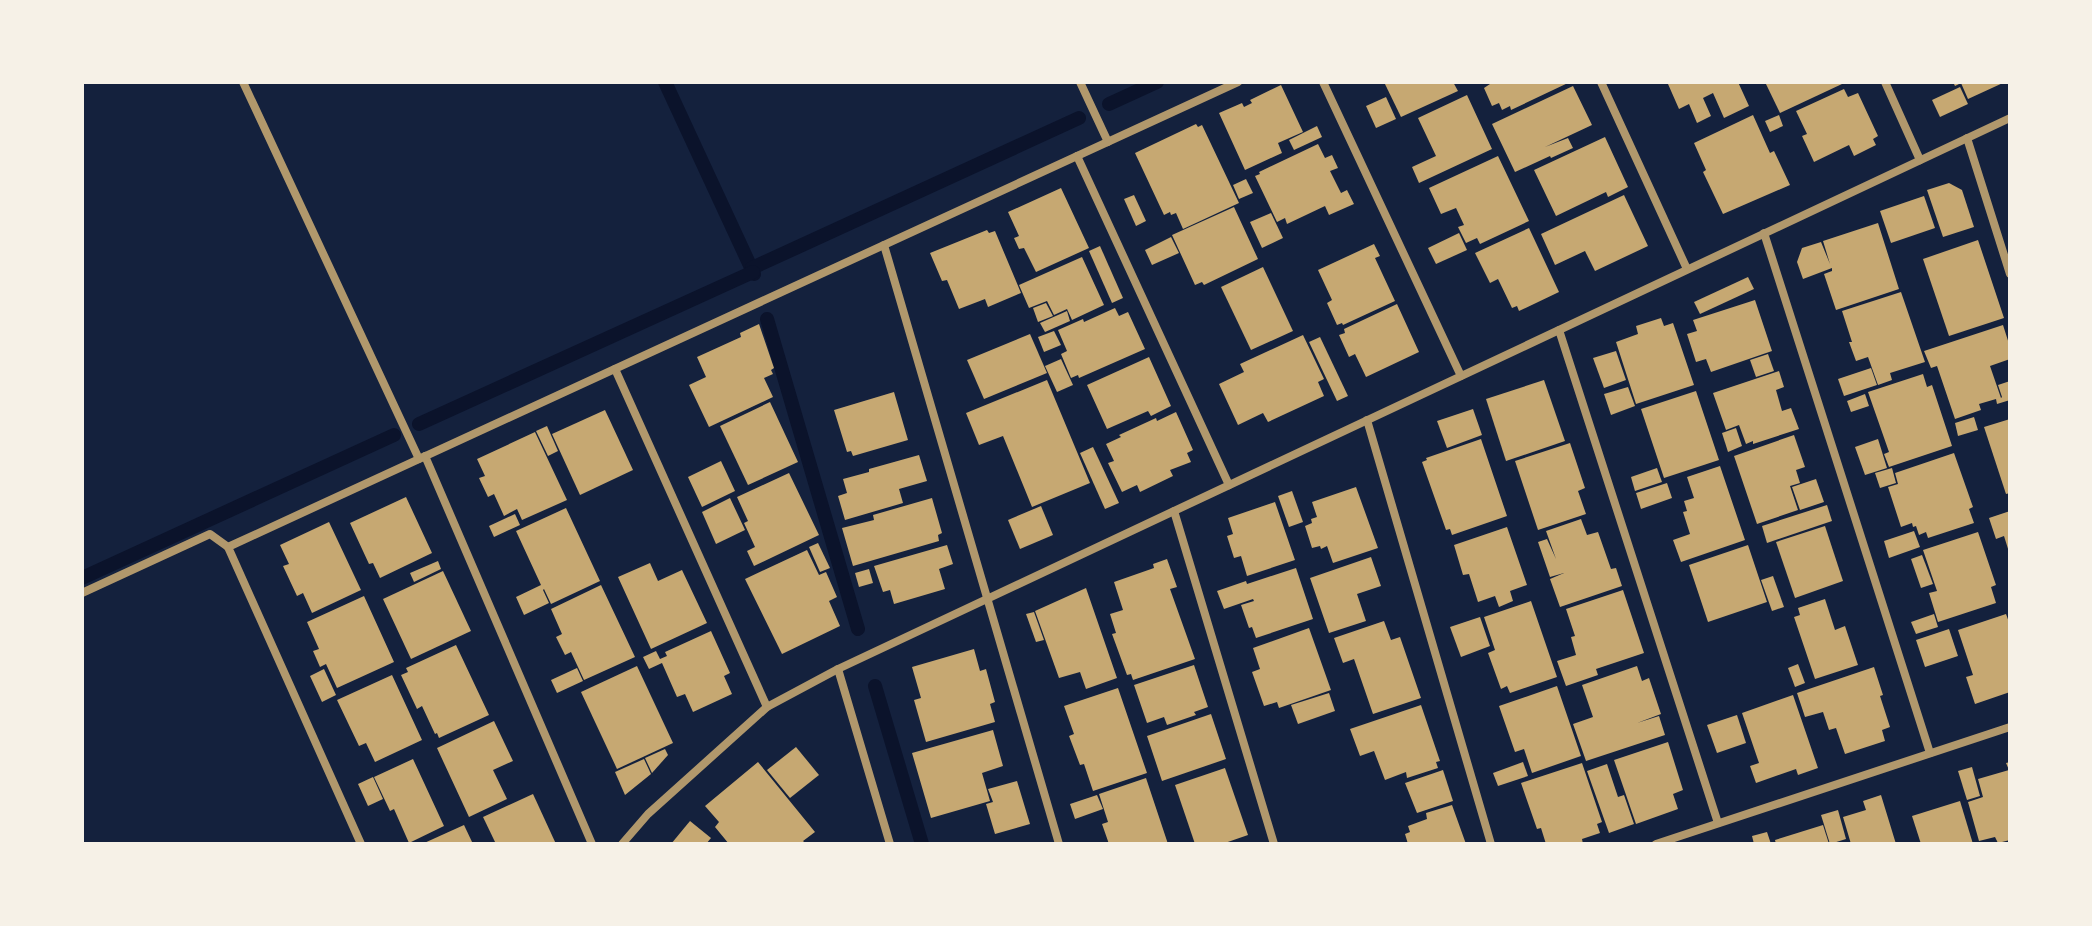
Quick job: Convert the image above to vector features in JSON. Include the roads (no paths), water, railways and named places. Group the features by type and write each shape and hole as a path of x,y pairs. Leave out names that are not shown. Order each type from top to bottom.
{"street":[{"path":"243,82 422,458 592,844"},
{"path":"1080,82 1108,142"},
{"path":"228,547 1238,82"},
{"path":"1323,82 1461,376"},
{"path":"1601,82 1687,269"},
{"path":"1885,82 1920,160"},
{"path":"622,844 648,814 767,707 838,669 2010,118"},
{"path":"1967,138 2010,274"},
{"path":"1077,156 1229,485"},
{"path":"1764,233 1930,753"},
{"path":"884,245 1059,844"},
{"path":"1559,330 1718,823"},
{"path":"615,369 767,707"},
{"path":"1367,420 1491,844"},
{"path":"1174,511 1274,844"},
{"path":"82,593 210,534 228,547 361,844"},
{"path":"838,669 890,844"},
{"path":"1656,844 2010,727"}],"waterway":[{"path":"665,82 754,274"},
{"path":"1109,104 1157,82"},
{"path":"752,268 1079,118"},
{"path":"419,424 753,272"},
{"path":"767,319 858,629"},
{"path":"82,578 394,435"},
{"path":"875,686 922,844"}]}
